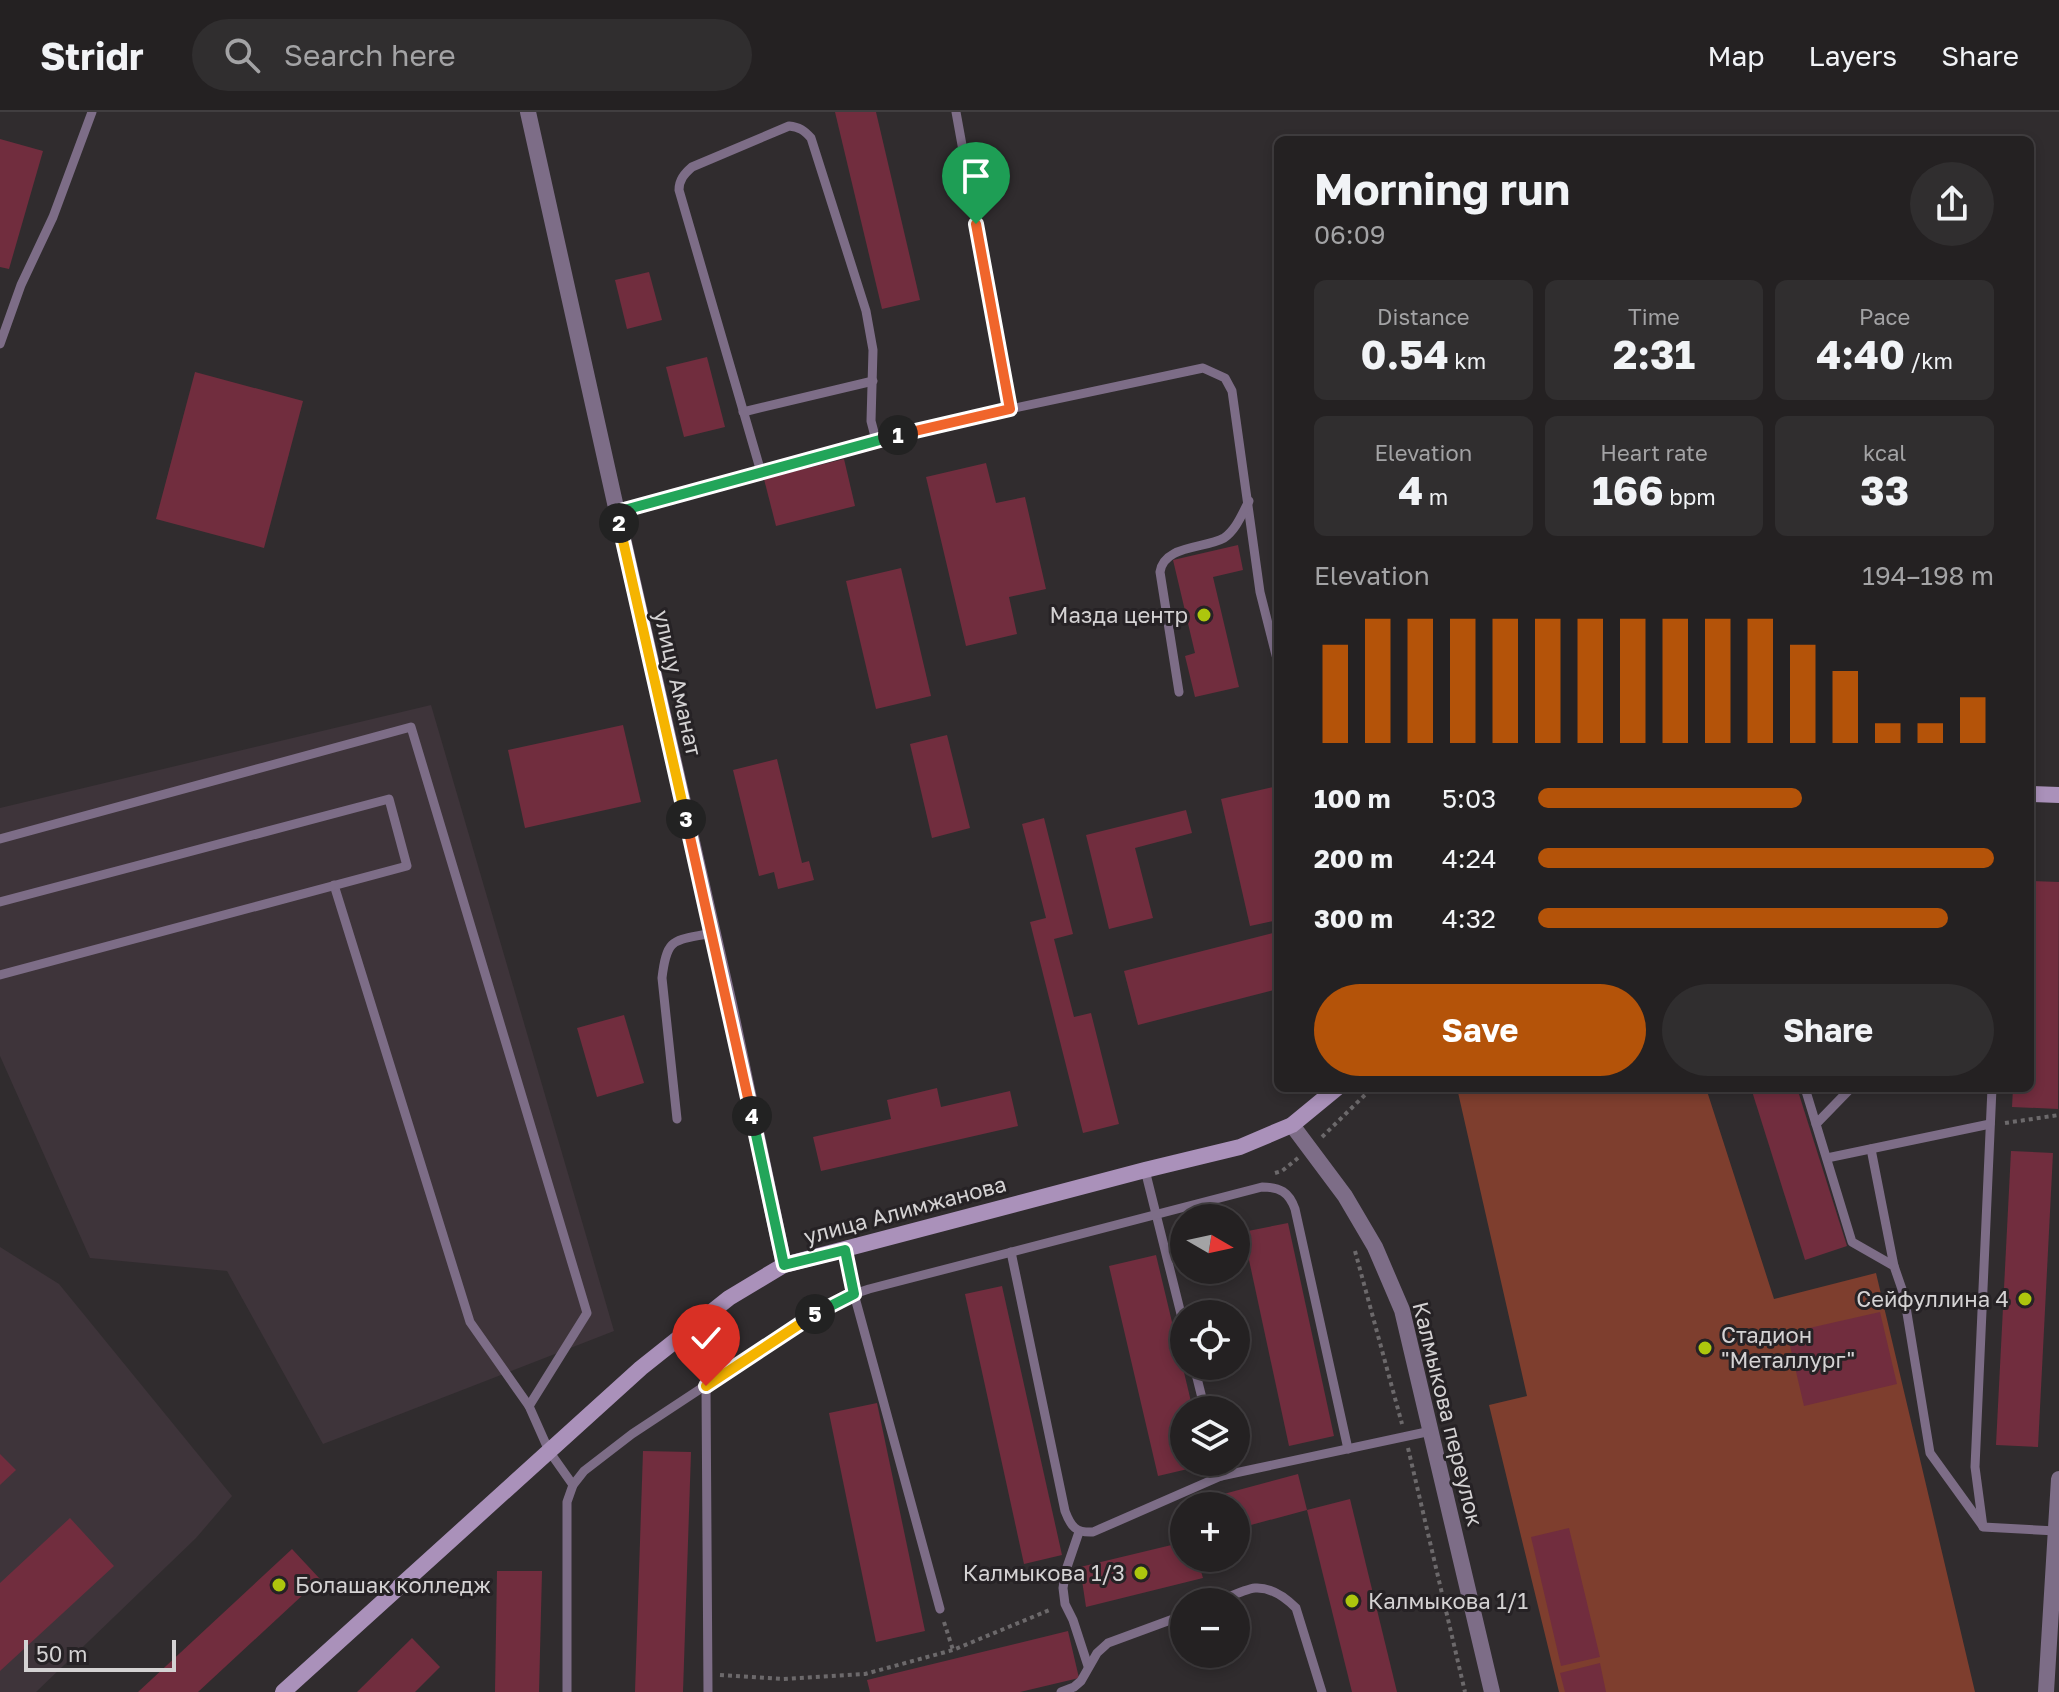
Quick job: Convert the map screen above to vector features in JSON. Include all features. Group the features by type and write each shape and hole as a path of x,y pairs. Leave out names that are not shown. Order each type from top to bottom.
{"street":[{"name":"улицу Аманат","path":"528,112 784,1265"},
{"path":"2034,794 2059,795"},
{"name":"улица Алимжанова","path":"283,1692 641,1368 729,1298 784,1265 1240,1147 1292,1125 1332,1092"},
{"name":"Калмыкова переулок","path":"1292,1125 1345,1196 1375,1247 1402,1310 1492,1692"},
{"path":"2046,1692 2059,1479"}],"lane":[{"path":"0,344 21,285 53,217 92,112"},
{"path":"956,112 1010,409"},
{"path":"761,472 679,183 692,167 789,126 805,131 811,138 866,311 873,350 871,421 876,440"},
{"path":"617,512 876,440 1196,368 1210,370 1225,378 1232,391 1260,592 1274,647"},
{"path":"743,412 873,381"},
{"path":"1179,692 1161,566 1171,554 1225,537 1234,529 1249,501"},
{"path":"0,839 411,727 587,1313 529,1406"},
{"path":"0,902 389,799 407,866 0,975"},
{"path":"334,885 470,1322 529,1406 549,1451 573,1485"},
{"path":"677,1119 662,978 664,963 667,949 676,940 712,933"},
{"path":"1806,1092 1852,1242 1894,1266"},
{"path":"1816,1124 1847,1092"},
{"path":"1983,1527 1975,1467 1992,1092"},
{"path":"1827,1158 1990,1124"},
{"path":"1871,1149 1894,1266 1904,1295 1930,1453 1983,1527"},
{"path":"1145,1170 1178,1300"},
{"path":"567,1692 567,1502 573,1485 584,1471 632,1434 823,1308 854,1294 1262,1187 1280,1189 1292,1199 1348,1449"},
{"path":"845,1250 854,1294 940,1609"},
{"path":"1011,1252 1070,1524 1079,1532 1093,1532 1221,1476"},
{"path":"706,1386 708,1692"},
{"path":"1250,1470 1431,1431"},
{"path":"1983,1527 2056,1531"},
{"path":"1079,1532 1063,1588 1065,1604 1088,1666"},
{"path":"1250,1590 1255,1588 1286,1597 1296,1608 1322,1692"},
{"path":"1061,1692 1081,1681 1097,1653 1108,1643 1170,1620"}],"path":[{"path":"1268,1175 1282,1171 1310,1148 1368,1092"},
{"path":"1990,1124 2059,1115"},
{"path":"1355,1252 1405,1437 1465,1692"},
{"path":"707,1675 782,1679 865,1674 953,1650 1065,1604"},
{"path":"940,1609 953,1650"}],"shaded area":[{"path":"431,705 614,1331 323,1444 227,1271 90,1258 0,1056 0,808"},
{"name":"Стадион \"Металлург\"","path":"1458,1092 1707,1092 1774,1299 1876,1273 1975,1692 1559,1692 1489,1405 1527,1396"},
{"path":"0,1247 59,1284 232,1496 196,1538 36,1692 0,1692"}],"building":[{"path":"835,112 876,112 920,300 882,309"},
{"path":"0,139 43,151 9,269 0,267"},
{"path":"649,272 662,320 627,329 615,280"},
{"path":"707,357 725,427 684,437 666,367"},
{"path":"195,372 303,401 264,548 156,519"},
{"path":"844,459 855,506 776,526 764,479"},
{"path":"986,463 996,503 1025,497 1046,589 1009,597 1017,634 966,646 926,477"},
{"name":"Мазда центр","path":"1238,545 1243,570 1213,577 1239,687 1195,697 1185,656 1195,653 1173,560"},
{"path":"901,568 931,696 876,709 846,581"},
{"path":"623,725 641,802 525,828 508,750"},
{"path":"947,735 970,828 932,838 910,744"},
{"path":"777,759 802,863 809,861 814,880 778,889 774,872 759,876 733,770"},
{"path":"1274,787 1274,921 1250,926 1221,799"},
{"path":"1186,810 1192,833 1135,848 1153,918 1109,929 1086,835"},
{"path":"1044,818 1073,934 1054,939 1074,1017 1091,1013 1119,1124 1083,1133 1030,922 1046,918 1022,824"},
{"path":"2034,881 2059,882 2058,1109 2012,1107 2013,1092 2034,1092"},
{"path":"1273,933 1274,990 1138,1025 1124,971"},
{"path":"624,1015 644,1083 597,1097 577,1028"},
{"path":"937,1088 941,1107 1010,1091 1018,1126 821,1171 813,1137 891,1119 887,1100"},
{"path":"1752,1092 1798,1092 1847,1246 1805,1260"},
{"name":"Сейфуллина 4","path":"2011,1151 2053,1153 2038,1447 1996,1445"},
{"path":"1288,1223 1334,1436 1289,1446 1250,1265 1250,1231"},
{"path":"1156,1255 1170,1314 1170,1380 1186,1380 1190,1396 1170,1396 1170,1473 1158,1476 1109,1266"},
{"path":"1002,1286 1062,1555 1024,1564 965,1294"},
{"path":"1880,1312 1897,1384 1804,1406 1787,1333"},
{"path":"877,1403 925,1631 876,1642 829,1413"},
{"path":"643,1451 691,1452 683,1692 635,1692"},
{"path":"0,1454 16,1470 0,1485"},
{"path":"1298,1474 1307,1510 1250,1525 1250,1492 1231,1492"},
{"name":"Калмыкова 1/1","path":"1350,1499 1397,1692 1352,1692 1307,1510"},
{"path":"70,1518 114,1566 0,1671 0,1583"},
{"path":"1569,1528 1600,1657 1561,1666 1531,1537"},
{"name":"Калмыкова 1/3","path":"1170,1545 1170,1572 1201,1572 1203,1578 1086,1607 1080,1567"},
{"path":"292,1549 320,1579 198,1692 138,1692"},
{"path":"497,1571 542,1571 539,1692 495,1692"},
{"path":"1068,1631 1079,1678 1020,1692 870,1692 867,1680"},
{"path":"412,1638 440,1667 415,1692 357,1692"},
{"path":"1600,1663 1606,1692 1565,1692 1560,1673"}],"place":[{"name":"Мазда центр","path":"1204,615"},
{"name":"Сейфуллина 4","path":"2025,1299"},
{"name":"Стадион \"Металлург\"","path":"1705,1348"},
{"name":"Калмыкова 1/3","path":"1141,1573"},
{"name":"Болашак колледж","path":"279,1585"},
{"name":"Калмыкова 1/1","path":"1352,1601"}],"route":[{"path":"706,1386 823,1308 854,1294 845,1250 784,1265 729,1004 617,512 876,440 1010,409 976,224"}]}
